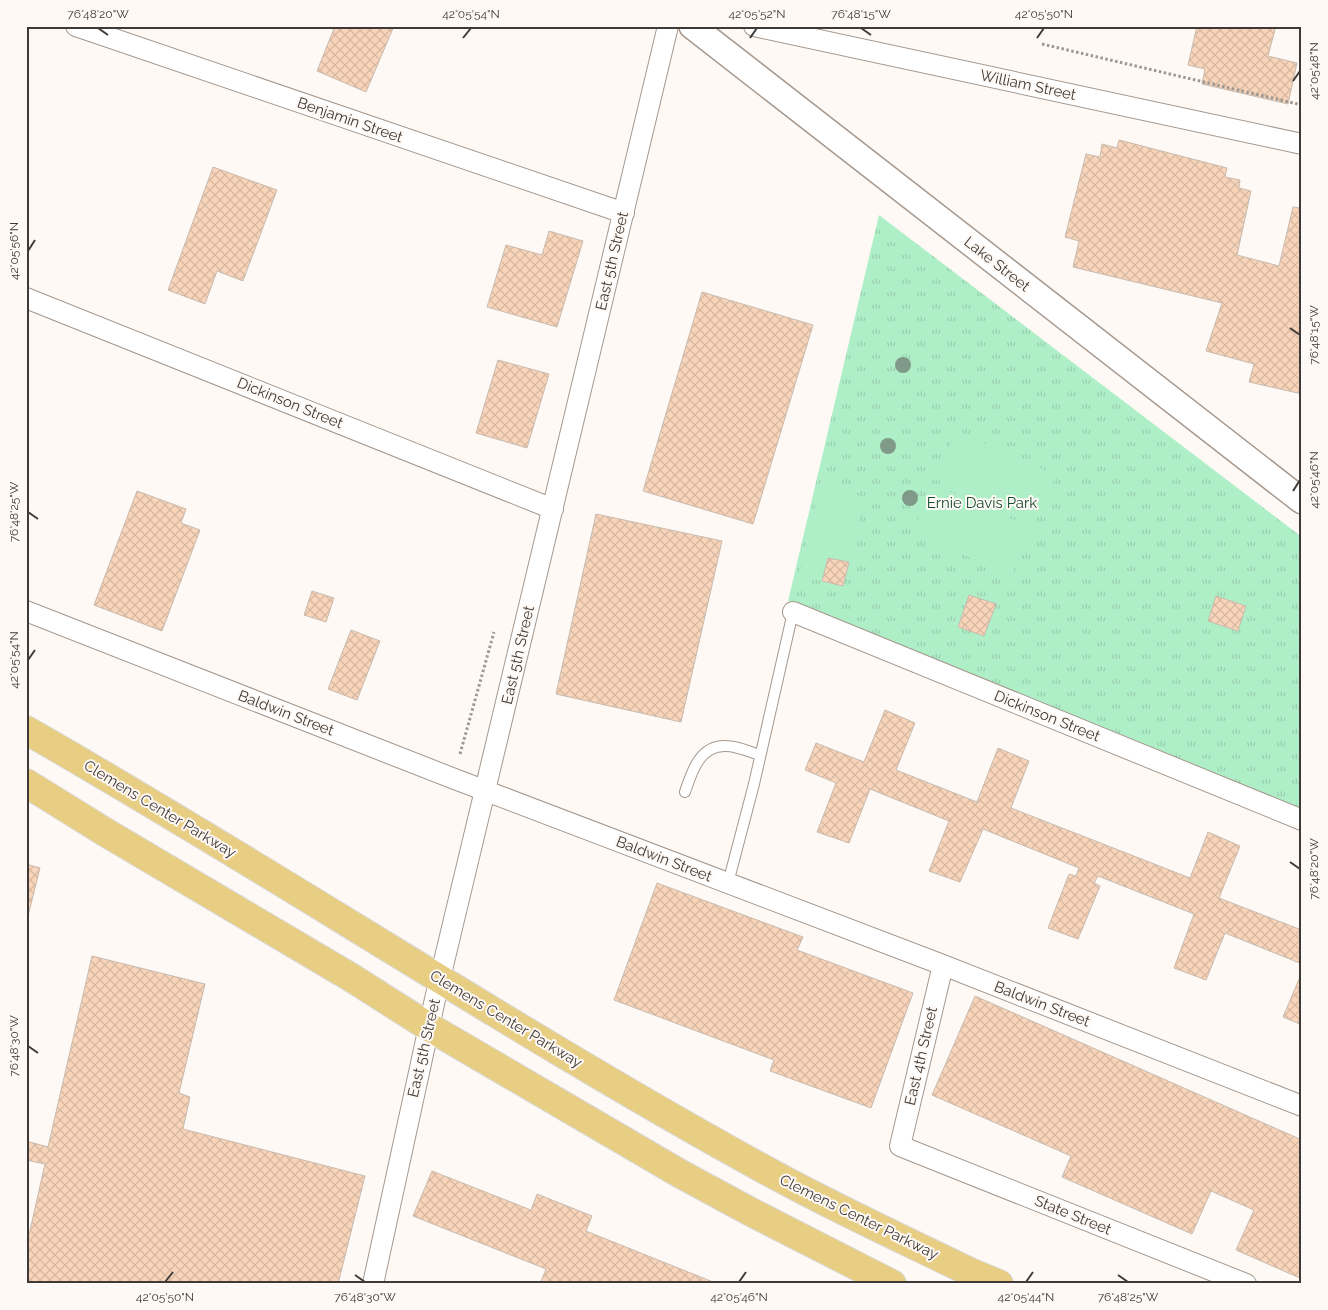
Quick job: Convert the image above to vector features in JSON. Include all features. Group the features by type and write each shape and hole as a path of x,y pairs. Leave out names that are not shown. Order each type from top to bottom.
{"main road":[{"name":"Clemens Center Parkway","path":"26,730 197,831 643,1101 762,1168 962,1268 999,1284"},
{"path":"26,784 352,978 429,1027 687,1177 892,1284"}],"street":[{"name":"Benjamin Street","path":"76,26 624,213"},
{"name":"East 5th Street","path":"373,1284 429,1027 668,26"},
{"name":"Lake Street","path":"692,26 1302,501"},
{"name":"William Street","path":"754,26 1302,144"},
{"name":"Dickinson Street","path":"26,298 553,509"},
{"name":"Baldwin Street","path":"26,611 486,791 943,965 1302,1106"},
{"name":"Dickinson Street","path":"793,612 1302,820"},
{"name":"East 4th Street","path":"900,1146 943,965"},
{"name":"State Street","path":"900,1146 1246,1284"}],"lane":[{"path":"728,883 793,612"},
{"path":"685,792 692,771 701,756 715,747 727,746 760,755"}],"path":[{"path":"1042,44 1302,106"},
{"path":"460,754 494,632"}],"green space":[{"name":"Ernie Davis Park","path":"879,215 1302,537 1302,817 788,601"},
{"path":"956,431 1056,475 1035,523 935,479"},
{"path":"933,484 1032,528 1011,576 912,532"},
{"path":"821,486 864,497 849,562 828,558 822,581 799,576"}],"building":[{"path":"335,26 394,26 366,92 317,71"},
{"path":"1197,26 1276,26 1268,56 1297,63 1288,104 1202,84 1205,69 1188,65"},
{"path":"1119,140 1227,168 1225,177 1240,180 1239,188 1251,191 1237,255 1279,266 1293,207 1302,208 1302,394 1249,382 1254,364 1206,351 1222,303 1073,267 1079,241 1065,237 1086,154 1100,157 1102,144 1117,148"},
{"path":"213,167 277,190 243,281 217,271 205,304 168,290"},
{"path":"549,231 583,241 557,327 487,307 506,245 542,255"},
{"path":"702,292 813,325 753,524 643,491"},
{"path":"498,360 549,374 527,448 476,433"},
{"path":"137,491 186,509 181,523 200,530 162,631 94,605"},
{"path":"596,514 722,541 681,722 556,694"},
{"path":"828,558 849,562 843,586 822,581"},
{"path":"312,591 334,598 326,622 304,615"},
{"path":"969,595 996,604 984,636 958,627"},
{"path":"1216,596 1246,606 1238,631 1208,621"},
{"path":"351,630 380,641 357,700 328,689"},
{"path":"885,710 915,723 896,770 977,802 998,748 1029,761 1011,808 1190,878 1208,832 1240,846 1219,898 1299,929 1302,921 1302,964 1225,933 1206,980 1174,968 1194,914 1098,876 1094,883 1100,886 1078,939 1048,928 1069,874 1076,876 1079,868 983,829 960,882 929,871 949,821 870,789 849,843 817,832 836,783 805,770 816,743 864,762"},
{"path":"26,864 40,868 26,924"},
{"path":"657,883 803,937 797,950 913,993 871,1108 770,1071 774,1060 614,1000"},
{"path":"92,956 205,984 179,1093 190,1097 183,1129 365,1176 338,1284 26,1284 26,1248 45,1164 26,1160 26,1141 48,1147"},
{"path":"1302,972 1302,1025 1283,1017"},
{"path":"975,996 1302,1140 1302,1279 1236,1250 1254,1210 1211,1191 1192,1234 1062,1177 1071,1156 932,1095"},
{"path":"432,1171 531,1210 537,1194 592,1216 586,1231 713,1282 712,1284 540,1284 546,1269 413,1216"}]}
